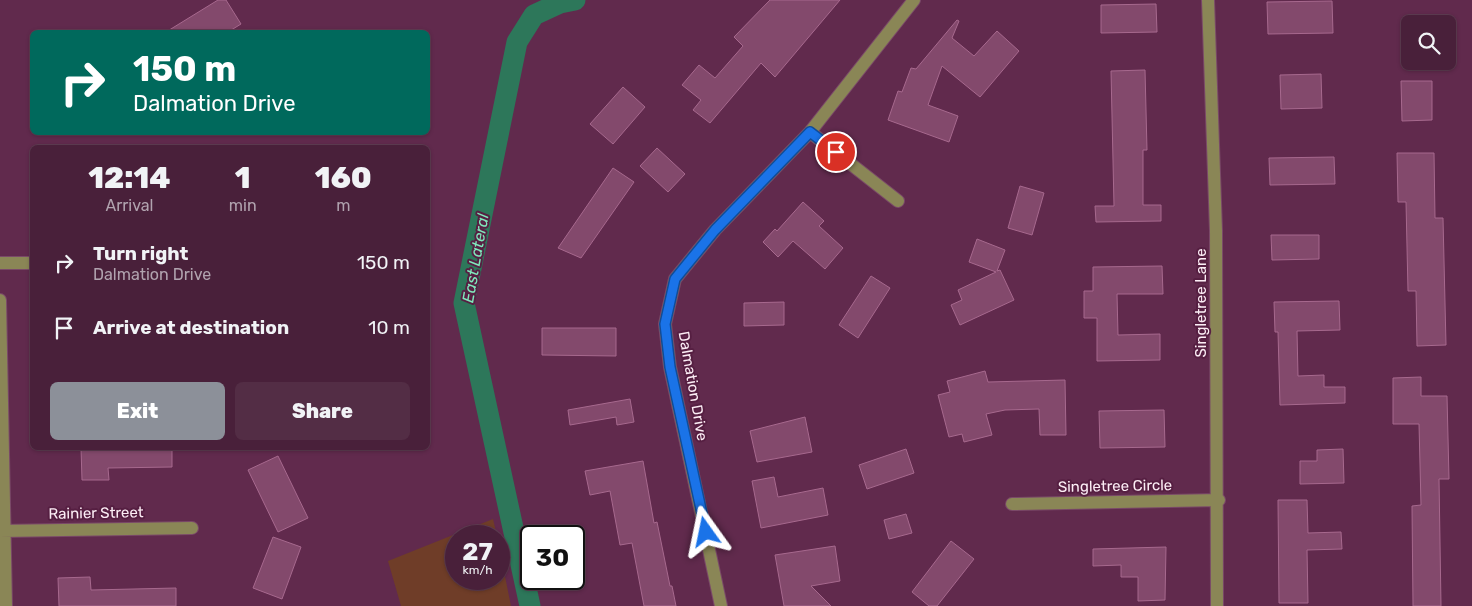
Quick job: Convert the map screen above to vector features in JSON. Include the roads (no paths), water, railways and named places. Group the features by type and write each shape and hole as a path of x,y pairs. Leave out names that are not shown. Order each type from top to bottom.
{"street":[{"name":"Dalmation Drive","path":"721,606 670,367 665,324 675,279 715,230 810,132 914,0"},
{"name":"Singletree Lane","path":"1208,0 1216,231 1217,606"},
{"path":"810,132 898,201"},
{"path":"0,263 30,263"},
{"path":"0,300 3,530 6,606"},
{"name":"Singletree Circle","path":"1012,504 1218,500"},
{"name":"Rainier Street","path":"3,530 192,528"}],"waterway":[{"name":"East Lateral","path":"530,606 464,303 517,42 534,15 560,3 575,0"}]}
